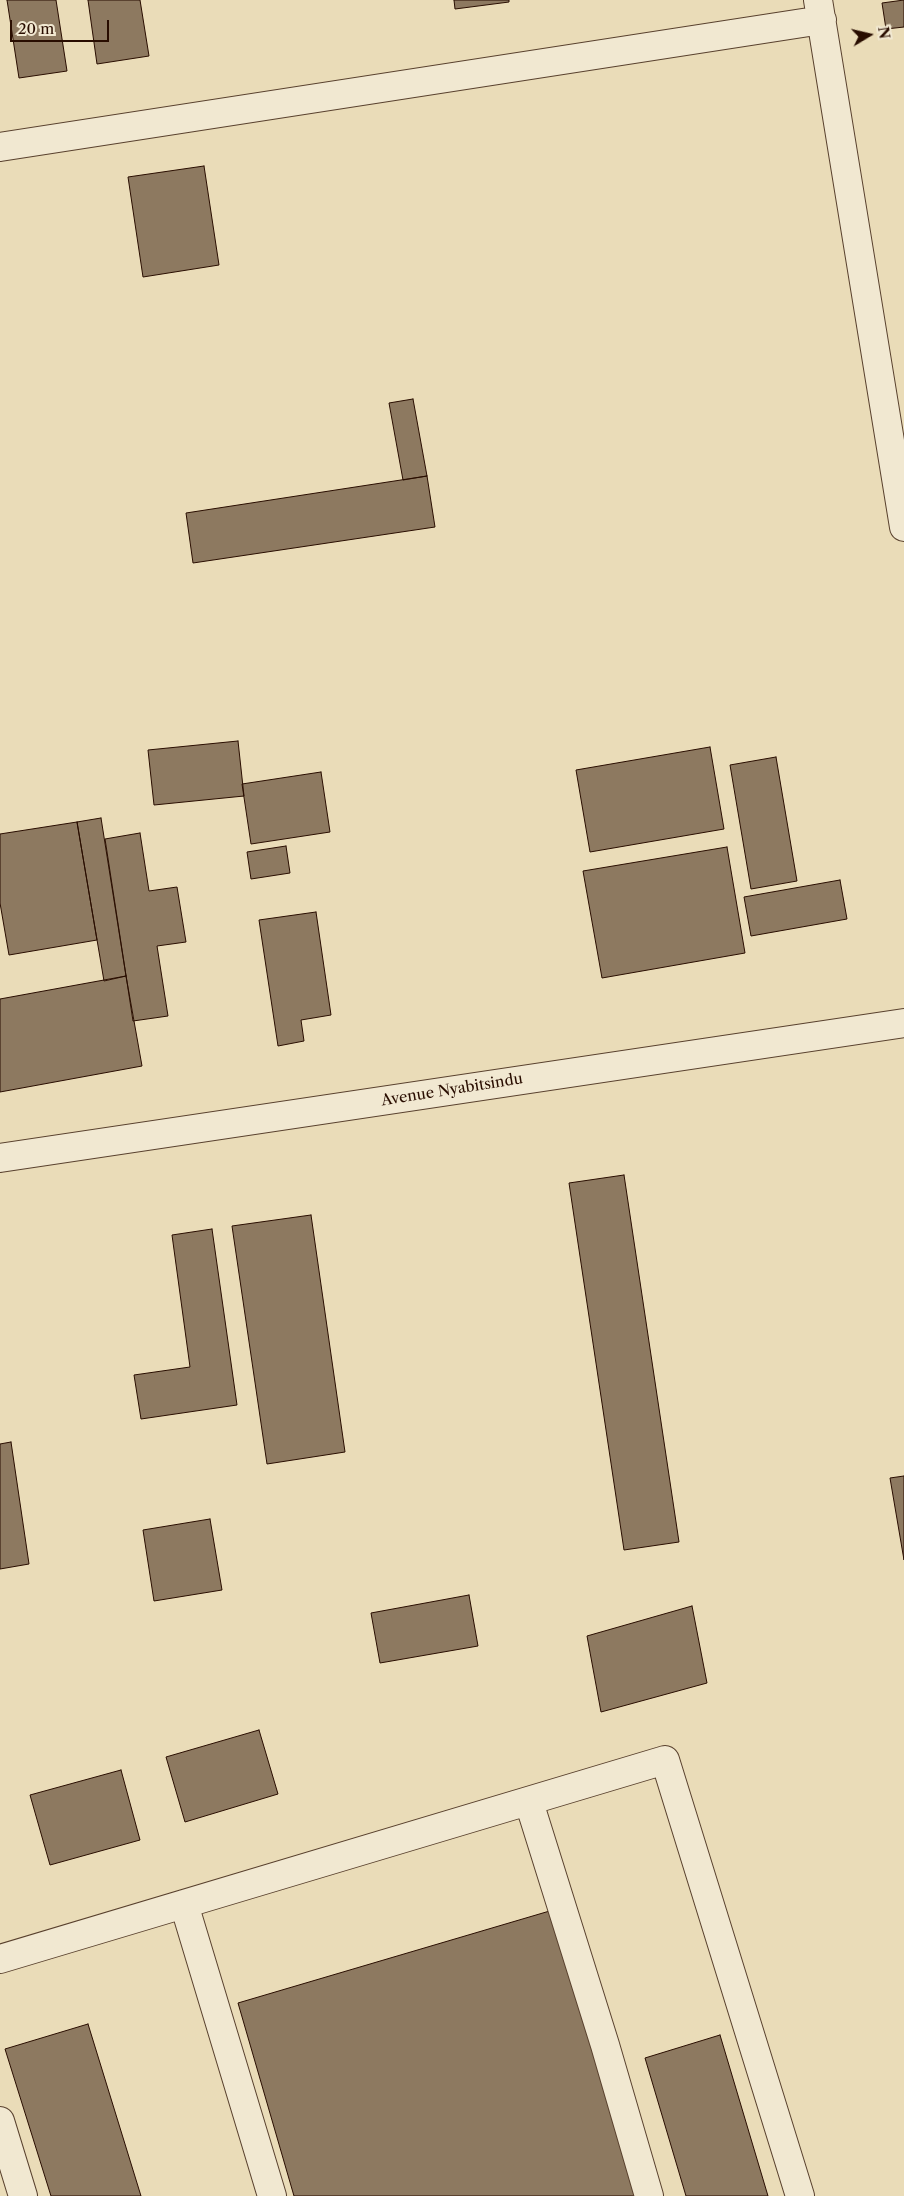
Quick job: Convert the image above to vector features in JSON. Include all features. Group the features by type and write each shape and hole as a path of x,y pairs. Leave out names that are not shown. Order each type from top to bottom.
{"street":[{"path":"0,147 820,10 904,527"},
{"name":"Avenue Nyabitsindu","path":"0,1158 904,1023"},
{"path":"0,1959 665,1760 800,2196"},
{"path":"529,1802 605,2045 649,2196"},
{"path":"184,1904 272,2196"},
{"path":"0,2120 23,2196"}],"building":[{"path":"7,0 56,0 67,71 19,78"},
{"path":"88,0 140,0 149,56 97,64"},
{"path":"454,0 509,0 509,2 455,9"},
{"path":"904,0 904,27 886,29 882,3"},
{"path":"204,166 219,265 143,277 128,177"},
{"path":"413,399 427,476 403,480 389,403"},
{"path":"427,476 435,527 193,563 186,513"},
{"path":"238,741 244,796 154,805 148,750"},
{"path":"710,747 724,829 590,852 576,770"},
{"path":"776,757 797,881 751,889 730,765"},
{"path":"321,772 330,832 251,844 242,784"},
{"path":"101,818 126,976 104,981 77,822"},
{"path":"77,822 97,940 9,955 0,903 0,834"},
{"path":"140,833 149,891 177,887 186,942 157,946 168,1016 133,1021 105,839"},
{"path":"286,846 290,873 251,879 247,852"},
{"path":"727,847 745,953 602,978 583,871"},
{"path":"840,880 847,919 751,936 744,897"},
{"path":"316,912 331,1015 301,1020 304,1041 278,1046 259,920"},
{"path":"126,976 142,1066 0,1092 0,999"},
{"path":"624,1175 679,1542 624,1550 569,1183"},
{"path":"311,1215 345,1452 267,1464 232,1226"},
{"path":"212,1229 237,1405 141,1419 134,1375 190,1367 172,1235"},
{"path":"11,1442 29,1564 0,1569 0,1444"},
{"path":"904,1476 904,1560 890,1478"},
{"path":"210,1519 222,1590 154,1601 143,1530"},
{"path":"469,1595 478,1646 380,1663 371,1613"},
{"path":"692,1606 707,1683 601,1712 587,1636"},
{"path":"259,1730 278,1794 185,1822 166,1757"},
{"path":"121,1770 140,1840 50,1865 30,1795"},
{"path":"553,1910 637,2196 294,2196 238,2003"},
{"path":"88,2024 141,2196 51,2196 5,2049"},
{"path":"720,2035 768,2196 686,2196 645,2058"}]}
